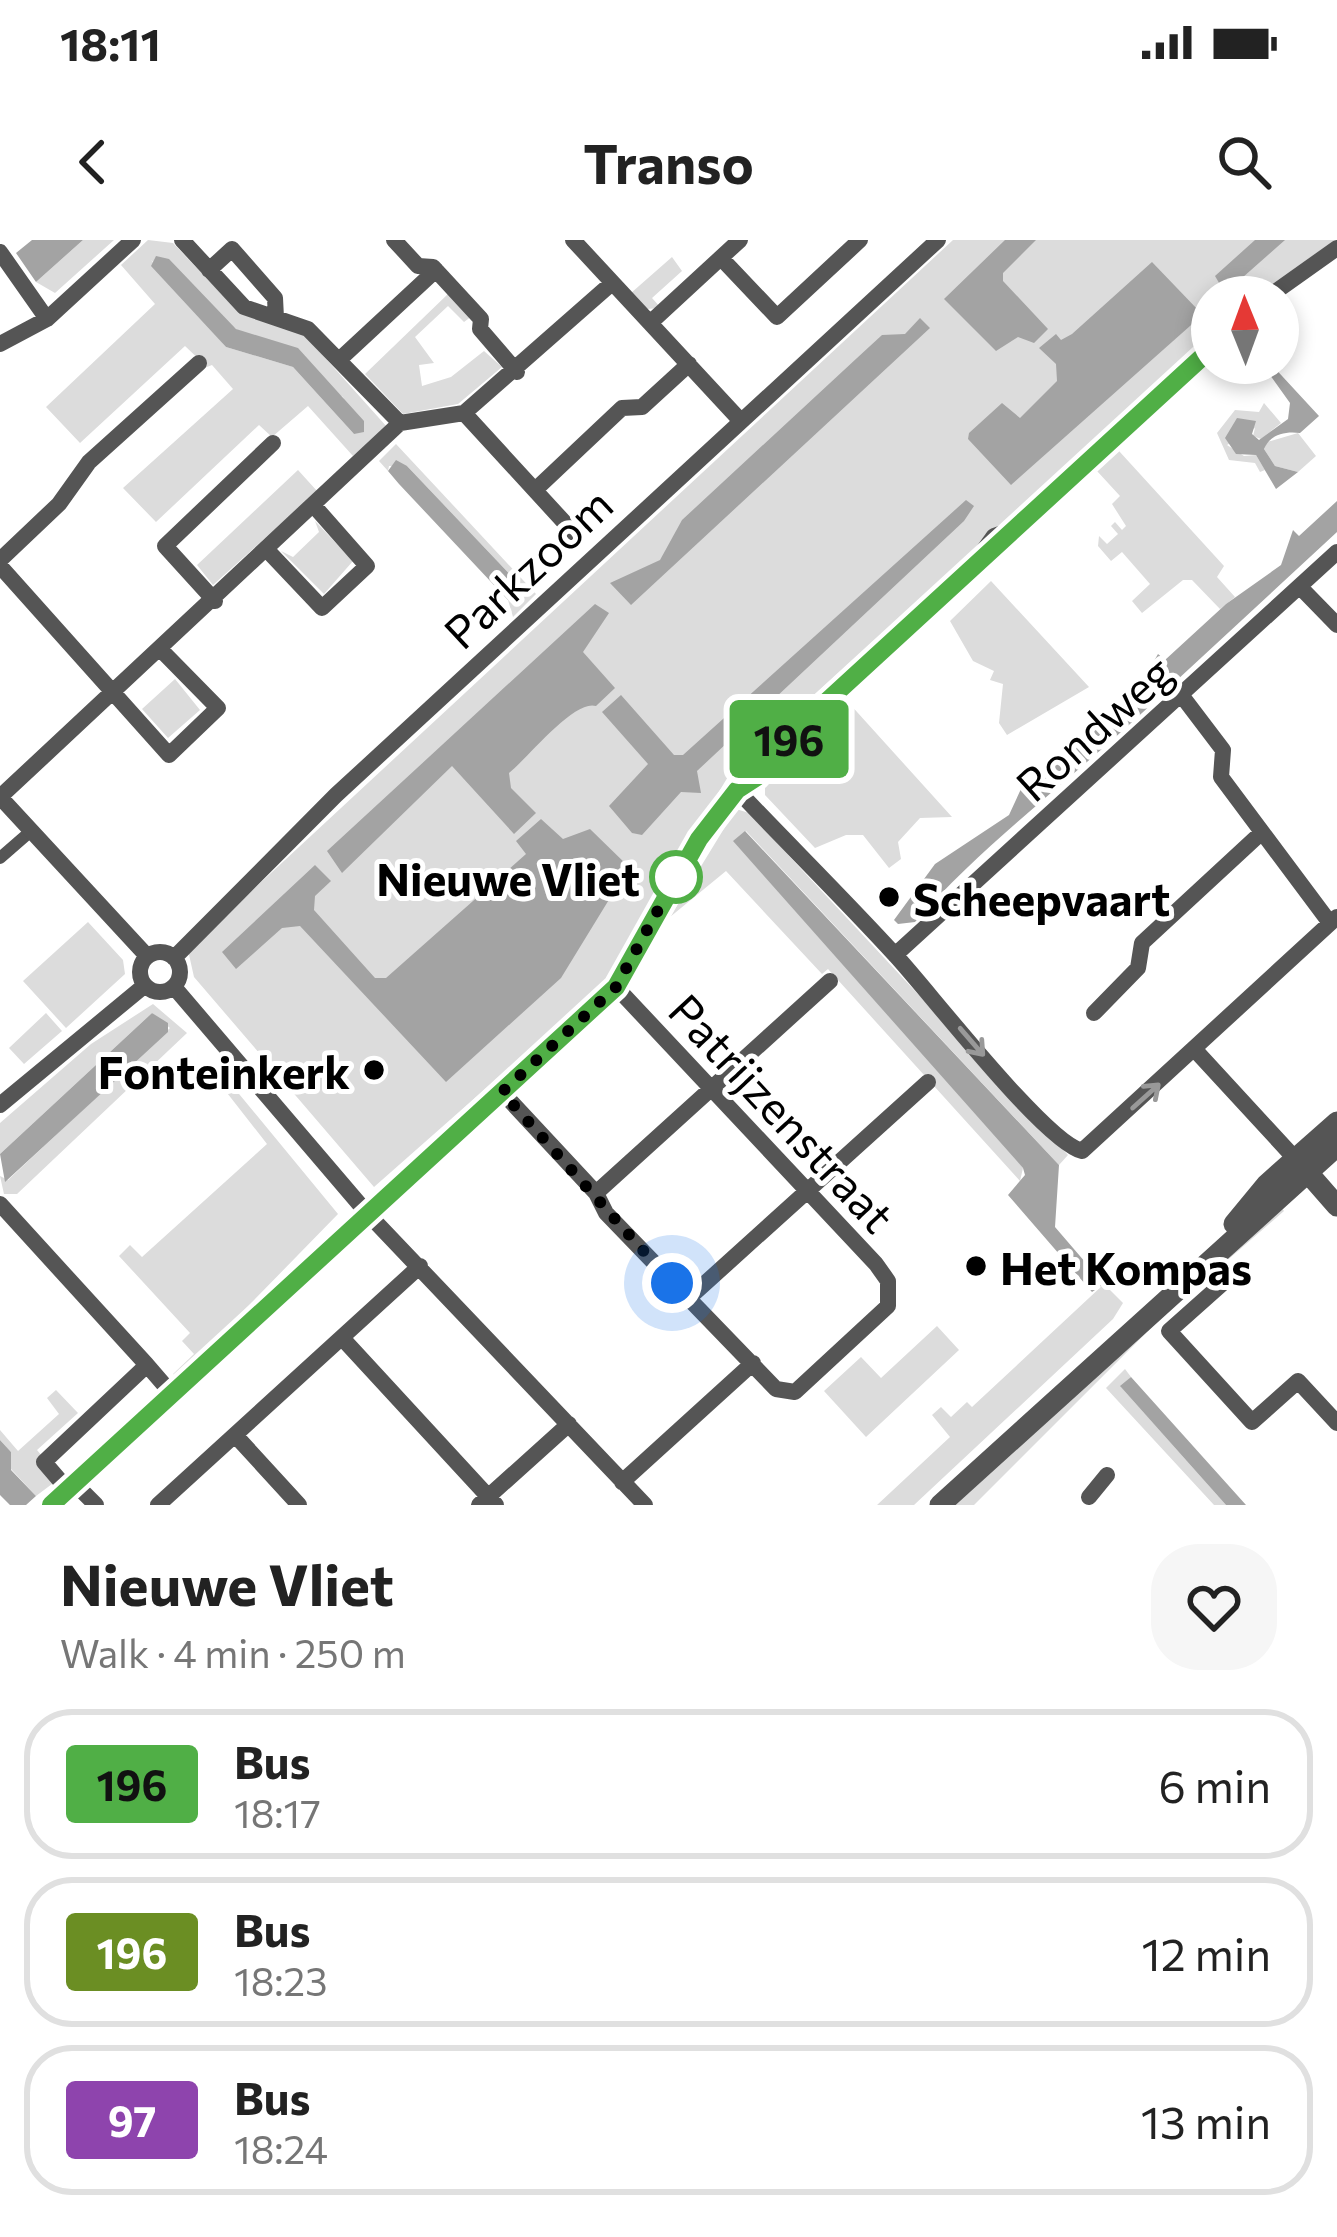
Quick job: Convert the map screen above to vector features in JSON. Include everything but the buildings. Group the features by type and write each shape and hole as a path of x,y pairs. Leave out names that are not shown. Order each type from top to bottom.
{"street":[{"path":"0,344 47,319 133,240"},
{"path":"182,240 244,307 308,329 400,423"},
{"path":"394,240 418,266 436,270 481,319 481,329 517,372"},
{"path":"573,240 740,419"},
{"path":"721,259 777,316 860,240"},
{"name":"Parkzoom","path":"174,958 336,795 938,240"},
{"path":"650,323 738,241"},
{"path":"1299,278 1328,261 1337,248"},
{"path":"209,270 232,249 275,298 276,318"},
{"path":"0,252 47,319"},
{"path":"340,360 436,270"},
{"path":"147,956 0,797 215,601 400,423 464,413 517,372 612,283"},
{"path":"161,650 218,709 169,754 0,563 59,505 89,462 199,363"},
{"path":"535,490 622,408 641,407 689,364"},
{"path":"52,1505 616,987 699,839 737,790 757,777 781,747 971,568 978,551 1012,530 1191,367"},
{"path":"464,413 575,534"},
{"path":"215,601 165,546 273,442"},
{"path":"268,551 322,608 368,566 315,507"},
{"name":"Rondweg","path":"895,955 1337,552"},
{"path":"1300,587 1337,625"},
{"path":"737,790 1071,1148 1082,1150 1196,1051 1334,920 1221,777 1223,750 1182,695"},
{"path":"0,858 31,831"},
{"path":"1094,1012 1138,968 1142,943 1261,833"},
{"path":"164,952 174,958 180,970 174,987 161,993 145,986 139,970 147,956 164,952"},
{"path":"596,1193 830,981"},
{"path":"0,1106 145,986"},
{"path":"174,987 367,1214 645,1505"},
{"name":"Patrijzenstraat","path":"616,987 876,1264 891,1292 888,1306 794,1392 776,1389 753,1363"},
{"path":"1196,1051 1337,1206"},
{"path":"691,1296 928,1082"},
{"path":"502,1092 596,1193 658,1269 691,1296 753,1363 622,1482"},
{"path":"940,1505 1203,1262 1302,1166 1337,1122"},
{"path":"1302,1166 1337,1146"},
{"path":"0,1204 172,1394"},
{"path":"158,1505 420,1266"},
{"path":"1242,1266 1169,1331 1252,1422 1298,1381 1337,1423"},
{"path":"343,1339 488,1502 569,1424"},
{"path":"96,1505 44,1462 147,1365"},
{"path":"235,1436 299,1505"},
{"path":"1088,1502 1107,1474"}],"shaded area":[{"path":"32,240 83,240 36,282 16,253"},
{"path":"83,240 114,240 55,293 36,282"},
{"path":"148,240 173,243 233,306 302,332 387,427 353,456 308,406 272,437 259,425 156,522 123,488 233,389 212,365 207,367 185,346 80,443 46,407 155,304 121,265","holes":["151,260 236,329 343,397 354,434 293,367 226,347"]},
{"path":"953,240 1335,240 1284,276 1191,276 1191,353 748,755 729,775 604,984 374,1187 194,977 188,950"},
{"path":"1005,240 1036,240 1003,273 1003,281 1048,329 1034,343 1018,337 996,351 944,299"},
{"path":"1255,240 1285,240 1244,276 1215,276"},
{"path":"156,256 169,259 236,329 298,348 364,421 364,432 354,434 293,367 226,347 151,266"},
{"path":"672,257 682,271 652,298 661,308 646,309 631,293"},
{"path":"1152,262 1191,303 1191,325 1011,485 968,439 969,433 1002,403 1020,418 1057,381 1056,364 1039,348 1056,334 1061,340"},
{"path":"449,293 472,316 464,322 448,306 415,337 434,363 419,365 422,386 451,377 484,351 502,367 458,404 403,414 365,374"},
{"path":"920,318 930,328 631,605 610,583 660,560 682,520 882,335 905,334"},
{"path":"1276,384 1289,384 1319,416 1300,433 1279,435 1264,449 1275,466 1298,472 1276,489 1256,455 1236,454 1225,438 1237,418 1256,421 1252,434 1259,440 1288,419 1290,403"},
{"path":"1264,403 1281,423 1261,439 1253,436 1255,428 1227,445 1244,456 1256,455 1265,470 1260,472 1255,463 1229,460 1217,433 1235,410 1259,412"},
{"path":"1298,433 1316,456 1298,472 1275,466 1264,449 1267,442"},
{"path":"396,444 536,594 513,617 508,600 520,585 407,466 389,466 388,471 379,461"},
{"path":"1119,451 1224,566 1217,577 1235,597 1220,609 1192,580 1183,580 1142,613 1132,601 1150,584 1122,552 1111,561 1098,546 1099,536 1107,544 1118,534 1111,526 1115,522 1122,530 1126,526 1112,504 1120,496 1097,471"},
{"path":"396,460 520,585 523,592 518,601 508,600 399,484 388,471"},
{"path":"298,470 317,491 213,585 197,565"},
{"path":"966,500 974,506 964,521 697,771 701,793 681,792 642,835 632,833 609,806 648,764 602,712 621,695 674,755 683,755"},
{"path":"1337,501 1337,532 1176,681 1165,680 1165,691 974,861 915,922 898,924 894,920 935,864 1009,815 1026,778 1031,782 1096,723 1147,689 1142,682 1158,654 1165,660 1226,604 1281,565 1293,530 1299,536"},
{"path":"315,521 353,561 324,594 281,551 293,557 319,532"},
{"path":"991,581 1089,687 1007,735 999,723 1003,684 990,680 994,671 973,661 950,621"},
{"path":"595,604 609,613 583,652 615,688 596,706 587,706 564,720 509,773 511,788 536,813 514,834 452,766 342,873 327,851"},
{"path":"175,679 200,710 168,738 142,709"},
{"path":"848,702 952,817 920,818 898,842 901,859 889,868 863,835 846,835 815,848 765,795 765,785"},
{"path":"736,809 749,813 1068,1155 1059,1165 746,831 734,841 1011,1151 1023,1168 1020,1181 828,969 822,974 726,871 670,917"},
{"path":"541,819 563,839 590,829 629,867 561,978 446,1082 300,926 282,928 236,969 222,952 315,865 331,881 315,896 314,910 375,978 386,978 526,854 516,841"},
{"path":"745,831 1059,1165 1055,1227 1104,1284 1092,1292 1008,1195 1025,1175 1023,1168 733,841"},
{"path":"88,922 123,960 125,974 66,1028 23,981"},
{"path":"153,1004 187,1033 17,1194 4,1194 0,1176 8,1180 170,1028 152,1013 0,1154 0,1123 91,1044"},
{"path":"46,1013 62,1031 24,1064 9,1048"},
{"path":"152,1013 168,1023 168,1032 5,1182 0,1154"},
{"path":"230,1083 338,1214 177,1379 173,1374 194,1354 182,1341 190,1333 119,1256 130,1245 142,1257 267,1144 224,1089"},
{"path":"1279,1205 1284,1211 1162,1317 974,1505 952,1505"},
{"path":"1104,1284 1123,1303 1113,1319 914,1505 877,1505 950,1437 932,1415 941,1407 951,1417 967,1402 972,1407"},
{"path":"937,1326 959,1350 866,1437 824,1391 861,1357 881,1378"},
{"path":"1125,1369 1131,1377 1121,1387 1226,1505 1214,1505 1106,1388"},
{"path":"1131,1377 1246,1505 1226,1505 1120,1386"},
{"path":"56,1390 78,1413 37,1450 60,1478 36,1496 11,1469 11,1452 0,1440 0,1430 18,1451 59,1414 47,1398"},
{"path":"0,1440 11,1452 11,1470 36,1496 26,1505 10,1505 0,1495"}],"bus line":[{"name":"196","path":"51,1505 616,987 670,886 737,790 757,777 824,704 1191,367"}],"place":[{"name":"Nieuwe Vliet","path":"676,877"},
{"name":"Scheepvaart","path":"889,897"},
{"name":"Fonteinkerk","path":"374,1070"},
{"name":"Het Kompas","path":"976,1266"}],"route":[{"path":"672,1283 502,1092 616,987 676,877"}]}
